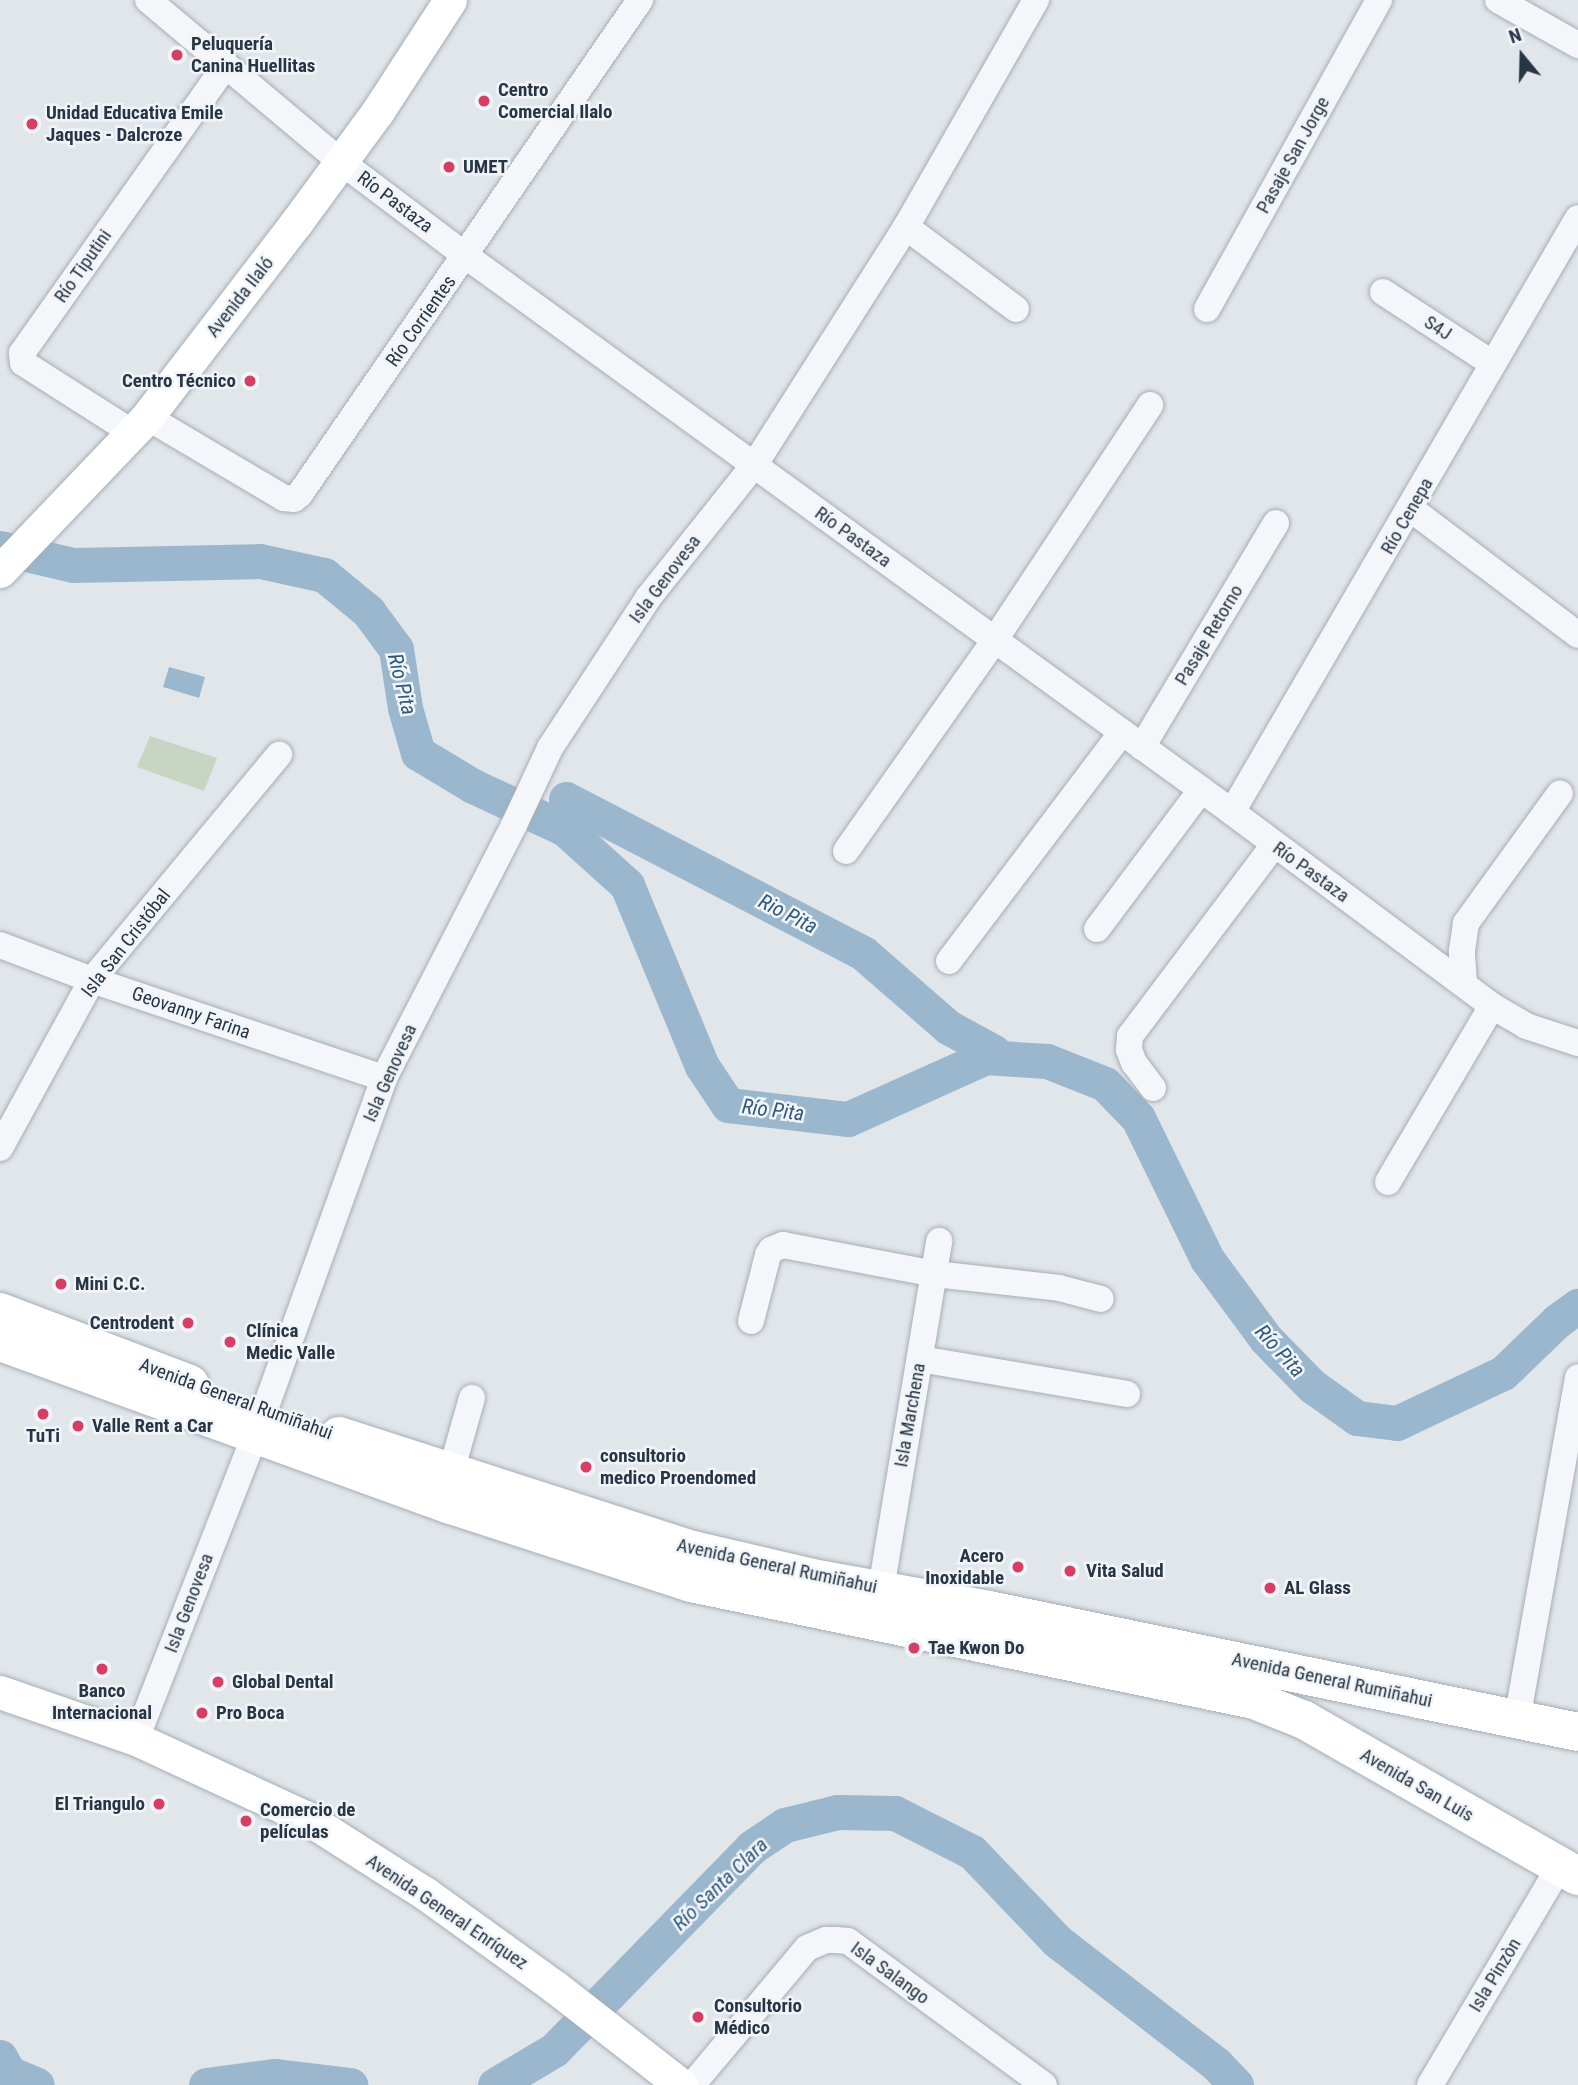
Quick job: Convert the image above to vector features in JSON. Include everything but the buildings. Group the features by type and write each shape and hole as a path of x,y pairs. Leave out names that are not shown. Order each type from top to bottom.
{"highway":[{"name":"Avenida General Rumiñahui","path":"0,1312 451,1505 691,1583 1254,1700"},
{"name":"Avenida General Rumiñahui","path":"0,1342 181,1409 259,1422 451,1472 693,1550 812,1578 881,1589 1578,1732"},
{"name":"Avenida San Luis","path":"1254,1700 1304,1720 1569,1871"}],"main road":[{"name":"Avenida Ilaló","path":"0,571 140,425 264,267 450,0"},
{"name":"Avenida General Enríquez","path":"0,1692 136,1739 305,1817 426,1895 555,1987 681,2085"}],"street":[{"name":"Río Pastaza","path":"148,0 340,161 466,256 1201,789 1492,1006 1526,1026 1578,1043"},
{"name":"Río Corrientes","path":"140,425 284,498 294,499 466,256 640,0"},
{"name":"Isla Genovesa","path":"136,1739 259,1422 384,1078 514,825 550,748 648,598 755,464 906,227 1036,0"},
{"name":"Pasaje San Jorge","path":"1207,309 1379,0"},
{"path":"1498,0 1578,45"},
{"name":"Río Tiputini","path":"140,425 23,362 22,353 225,66"},
{"name":"Río Cenepa","path":"1232,812 1411,509 1578,218"},
{"path":"906,227 1016,309"},
{"name":"S4J","path":"1383,292 1493,364"},
{"path":"846,851 994,641 1150,405"},
{"path":"1411,509 1578,635"},
{"name":"Pasaje Retorno","path":"949,961 1132,740 1276,523"},
{"name":"Isla San Cristóbal","path":"0,1149 92,980 279,755"},
{"path":"1097,929 1201,789"},
{"path":"1464,983 1462,951 1466,923 1560,793"},
{"path":"1153,1088 1134,1063 1129,1049 1130,1037 1274,845"},
{"name":"Geovanny Farina","path":"0,945 92,980 384,1078"},
{"path":"1388,1182 1492,1006"},
{"name":"Isla Marchena","path":"881,1589 939,1241"},
{"path":"751,1321 768,1255 779,1246 934,1273 1059,1288 1101,1300"},
{"path":"920,1359 1127,1394"},
{"path":"1517,1720 1578,1377"},
{"path":"451,1472 472,1398"},
{"name":"Isla Pinzòn","path":"1430,2085 1569,1871"},
{"name":"Isla Salango","path":"692,2085 807,1948 826,1940 848,1941 1044,2085"}],"green space":[{"path":"150,736 217,758 204,791 137,767"}],"water":[{"path":"169,667 205,677 199,698 163,687"}],"waterway":[{"name":"Río Pita","path":"0,548 73,565 260,561 324,575 368,611 396,649 405,708 418,753 473,786 565,829 627,885 702,1066 728,1105 848,1119 986,1057 1047,1061 1105,1084 1138,1118 1207,1259 1266,1339 1312,1386 1357,1418 1397,1423 1503,1373 1557,1321 1578,1306"},
{"name":"Rio Pita","path":"566,799 863,953 948,1027 994,1052"},
{"name":"Río Santa Clara","path":"495,2085 554,2050 752,1847 785,1825 837,1812 895,1813 972,1852 1057,1941 1216,2064 1236,2085"},
{"name":"Río Santa Clara","path":"0,2057 9,2073 37,2085"},
{"name":"Río Santa Clara","path":"206,2085 274,2076 350,2085"}],"place":[{"name":"Peluquería Canina Huellitas","path":"177,55"},
{"name":"Centro Comercial Ilalo","path":"484,101"},
{"name":"Unidad Educativa Emile Jaques - Dalcroze","path":"32,124"},
{"name":"UMET","path":"449,167"},
{"name":"Centro Técnico","path":"250,381"},
{"name":"Mini C.C.","path":"61,1284"},
{"name":"Centrodent","path":"188,1323"},
{"name":"Clínica Medic Valle","path":"230,1342"},
{"name":"TuTi","path":"43,1414"},
{"name":"Valle Rent a Car","path":"78,1426"},
{"name":"consultorio medico Proendomed","path":"586,1467"},
{"name":"Acero Inoxidable","path":"1018,1567"},
{"name":"Vita Salud","path":"1070,1571"},
{"name":"AL Glass","path":"1270,1588"},
{"name":"Tae Kwon Do","path":"914,1648"},
{"name":"Banco Internacional","path":"102,1669"},
{"name":"Global Dental","path":"218,1682"},
{"name":"Pro Boca","path":"202,1713"},
{"name":"El Triangulo","path":"159,1804"},
{"name":"Comercio de películas","path":"246,1821"},
{"name":"Consultorio Médico","path":"698,2017"}]}
